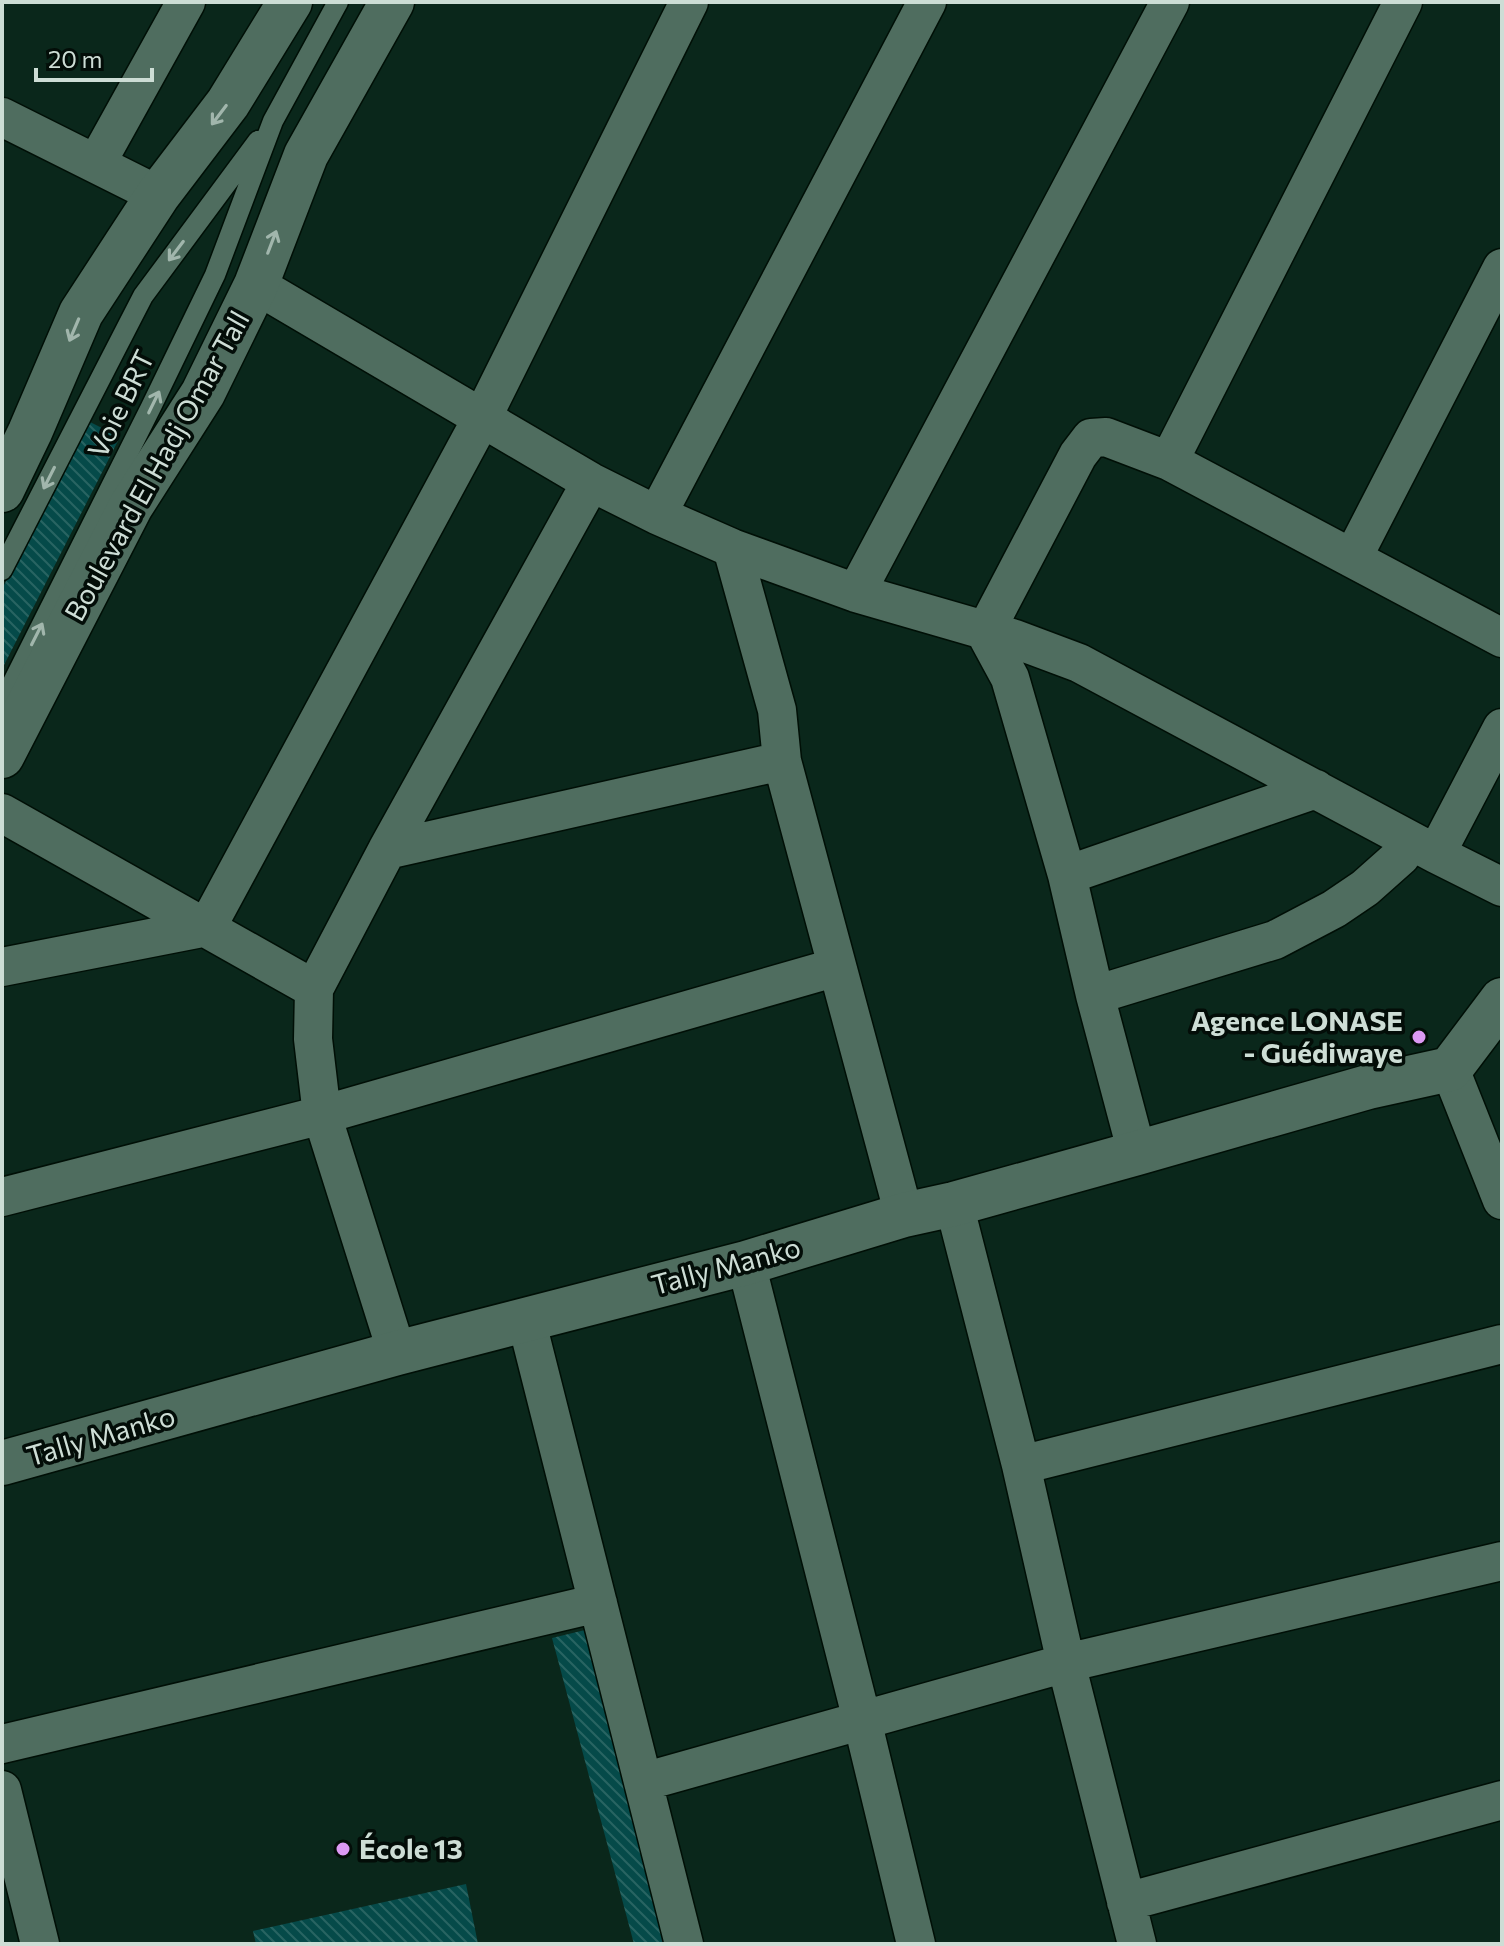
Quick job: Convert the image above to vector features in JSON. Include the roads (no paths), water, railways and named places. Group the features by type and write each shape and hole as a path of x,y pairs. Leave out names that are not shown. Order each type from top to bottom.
{"street":[{"path":"96,164 186,2"},
{"path":"2,490 81,313 158,195 228,103 290,2"},
{"name":"Boulevard El Hadj Omar Tall","path":"2,756 131,506 203,393 256,285 306,155 392,2"},
{"path":"207,927 482,418 689,2"},
{"path":"657,515 927,2"},
{"path":"856,593 1170,2"},
{"path":"1169,461 1403,2"},
{"path":"2,117 158,195"},
{"path":"1353,557 1502,268"},
{"path":"256,285 591,482 657,515 732,548 856,593 1015,639 1079,663 1502,887"},
{"path":"985,632 1078,455 1091,438 1106,437 1169,461 1502,638"},
{"path":"397,1353 322,1115 313,1039 314,989 387,850 591,482"},
{"path":"732,548 777,710 782,761 904,1215"},
{"path":"985,632 1010,678 1067,875 1137,1153"},
{"path":"1095,995 1275,940 1334,909 1365,888 1401,856 1423,847 1502,728"},
{"path":"387,850 782,761"},
{"path":"1067,875 1316,789"},
{"path":"2,813 314,989"},
{"path":"2,967 207,927"},
{"path":"2,1197 322,1115 837,967"},
{"path":"1502,1000 1450,1069 1502,1200"},
{"name":"Tally Manko","path":"2,1463 397,1353 746,1263 904,1215 954,1204 1368,1087 1450,1069"},
{"path":"954,1204 1137,1944"},
{"path":"746,1263 916,1944"},
{"path":"526,1319 684,1944"},
{"path":"1021,1465 1502,1344"},
{"path":"643,1782 1066,1663 1502,1561"},
{"path":"2,1744 598,1603"},
{"path":"2,1790 40,1944"},
{"path":"1126,1902 1502,1800"}],"lane":[{"name":"Voie BRT","path":"2,570 143,296 273,121 338,2"},
{"name":"Voie BRT","path":"2,704 215,275 273,121"}],"place":[{"name":"Agence LONASE - Guédiwaye","path":"1419,1037"},
{"name":"École 13","path":"343,1849"}]}
